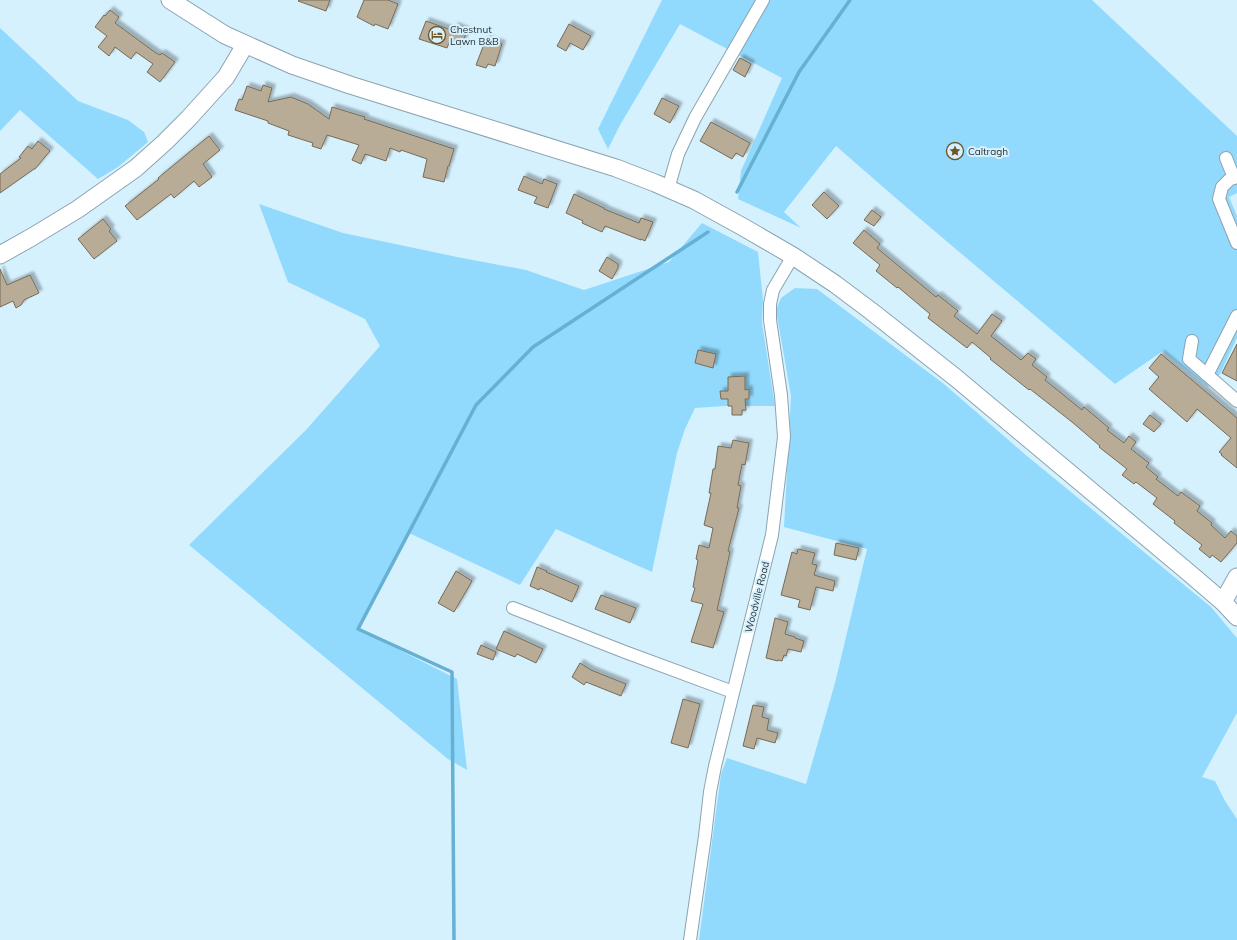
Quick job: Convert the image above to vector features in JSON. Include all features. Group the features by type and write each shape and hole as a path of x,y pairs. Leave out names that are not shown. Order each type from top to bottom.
{"main road":[{"path":"170,0 225,35 292,65 350,85 616,168 694,200 743,227 793,256 871,310 956,378 1223,602 1237,618"},
{"path":"0,254 32,237 78,209 136,168 166,142 226,77 245,45"},
{"path":"1223,602 1237,577"}],"street":[{"path":"668,189 678,154 695,118 763,0"},
{"path":"1226,158 1235,177 1222,187 1219,199 1237,243"},
{"name":"Woodville Road","path":"690,940 706,836 710,792 772,535 784,437 781,395 770,320 770,304 774,290 793,256"},
{"path":"1207,375 1237,316"},
{"path":"1192,341 1189,359 1237,401"},
{"path":"513,608 733,692"}],"shaded area":[{"path":"662,0 1092,0 1237,136 1237,193 1229,197 1237,216 1237,338 1220,374 1208,387 1163,351 1115,384 836,146 784,212 801,228 738,199 741,171 782,78 680,24 620,125 608,149 598,129"},
{"path":"0,28 78,101 128,120 144,132 148,142 118,167 98,179 20,110 0,131"},
{"path":"259,204 343,233 526,270 584,290 669,262 702,223 758,252 763,300 762,323 775,406 725,406 695,408 685,429 677,453 652,572 556,529 520,585 409,533 358,629 457,679 467,770 448,759 189,545 306,430 380,346 365,319 288,282"},
{"path":"795,288 817,289 944,384 1027,456 1211,607 1237,638 1237,713 1202,777 1215,781 1225,801 1237,819 1237,940 699,940 721,774 727,758 806,784 835,683 867,549 784,527 791,396 776,310 781,298"}],"building":[{"path":"330,0 326,11 298,1"},
{"path":"364,0 388,0 398,4 388,29 375,24 374,26 357,17"},
{"path":"110,10 119,17 115,23 156,53 160,55 162,53 175,62 160,82 147,72 153,64 136,52 131,59 115,47 109,56 98,47 107,36 95,27"},
{"name":"Chestnut Lawn B&B","path":"426,21 454,31 455,26 467,31 461,47 449,43 447,48 419,39"},
{"path":"569,24 591,36 583,50 570,43 566,51 557,46"},
{"path":"486,39 502,44 495,66 488,64 486,68 476,65"},
{"path":"740,58 751,64 745,77 733,70"},
{"path":"263,85 272,88 268,102 291,97 308,104 329,119 332,107 365,117 364,119 454,149 444,182 423,177 427,159 401,150 400,152 390,148 386,161 365,154 361,164 352,160 359,145 327,135 321,149 312,146 313,143 288,135 289,131 268,123 268,121 235,110 239,99 242,100 247,86 261,91"},
{"path":"662,98 679,106 670,123 654,114"},
{"path":"711,122 750,143 743,157 736,153 732,159 700,141"},
{"path":"209,136 220,150 203,164 212,177 199,187 194,181 174,198 171,194 137,220 125,206"},
{"path":"38,141 50,151 35,169 0,193 0,174 21,158 19,157 28,146 32,149"},
{"path":"524,176 542,184 544,179 557,184 548,208 534,203 537,197 518,190"},
{"path":"824,192 839,206 827,219 812,205"},
{"path":"574,194 604,209 639,223 641,218 653,222 645,241 605,226 602,232 582,223 583,221 566,213"},
{"path":"872,210 881,217 874,226 864,220"},
{"path":"103,219 111,229 109,231 117,241 94,259 78,239"},
{"path":"864,230 880,244 877,248 936,297 938,295 958,311 954,316 977,334 992,314 1002,321 991,336 1021,360 1028,353 1036,359 1032,365 1047,377 1045,380 1082,410 1084,407 1109,428 1107,430 1124,443 1129,436 1136,442 1131,449 1149,463 1146,467 1158,477 1156,479 1178,496 1181,492 1200,506 1197,511 1212,523 1211,525 1225,538 1231,531 1237,536 1237,543 1221,562 1212,555 1210,558 1199,549 1202,545 1153,504 1157,498 1136,482 1134,484 1122,475 1127,469 1099,447 1100,446 1072,422 990,359 991,358 972,342 967,348 928,318 930,314 876,271 880,265 853,243"},
{"path":"607,257 618,264 618,268 612,279 599,271"},
{"path":"0,269 7,285 30,275 39,293 24,300 21,305 16,308 13,301 0,307"},
{"path":"1237,344 1237,381 1222,373"},
{"path":"698,350 716,354 713,368 695,363"},
{"path":"1161,354 1237,418 1237,468 1219,452 1231,438 1197,409 1187,422 1149,389 1159,377 1149,368"},
{"path":"745,376 745,390 749,389 749,399 745,399 746,410 742,410 742,415 732,415 732,406 728,406 728,399 721,399 720,391 728,391 728,377"},
{"path":"1150,415 1161,424 1154,432 1143,424"},
{"path":"733,440 749,443 745,465 742,464 738,485 741,486 737,508 739,508 728,551 730,552 717,610 724,612 713,648 691,642 703,604 691,601 695,588 693,587 699,545 709,548 713,528 704,525 711,493 709,493 713,469 715,469 718,446 731,448"},
{"path":"836,543 859,548 856,560 834,555"},
{"path":"798,549 815,553 812,564 817,565 814,575 835,581 833,591 816,587 810,610 798,607 800,600 781,595 792,552 797,554"},
{"path":"537,567 579,586 572,602 540,588 539,590 530,586"},
{"path":"456,571 472,581 454,612 438,603"},
{"path":"601,595 636,608 630,623 595,609"},
{"path":"775,618 788,622 785,634 804,641 801,652 788,649 786,656 784,655 782,661 766,658"},
{"path":"504,631 543,649 536,663 517,654 515,657 496,649"},
{"path":"481,645 496,652 493,660 477,654"},
{"path":"580,663 591,670 626,684 621,696 586,682 584,685 572,677"},
{"path":"683,699 700,704 688,748 671,743"},
{"path":"753,705 764,707 762,717 769,719 767,730 778,733 775,743 757,738 754,749 743,746"}],"waterway":[{"path":"737,192 799,72 850,0"},
{"path":"454,940 452,672 358,629 476,405 533,347 708,232"}],"place":[{"name":"Chestnut Lawn B&B","path":"437,35"},
{"name":"Caltragh","path":"955,151"}]}
